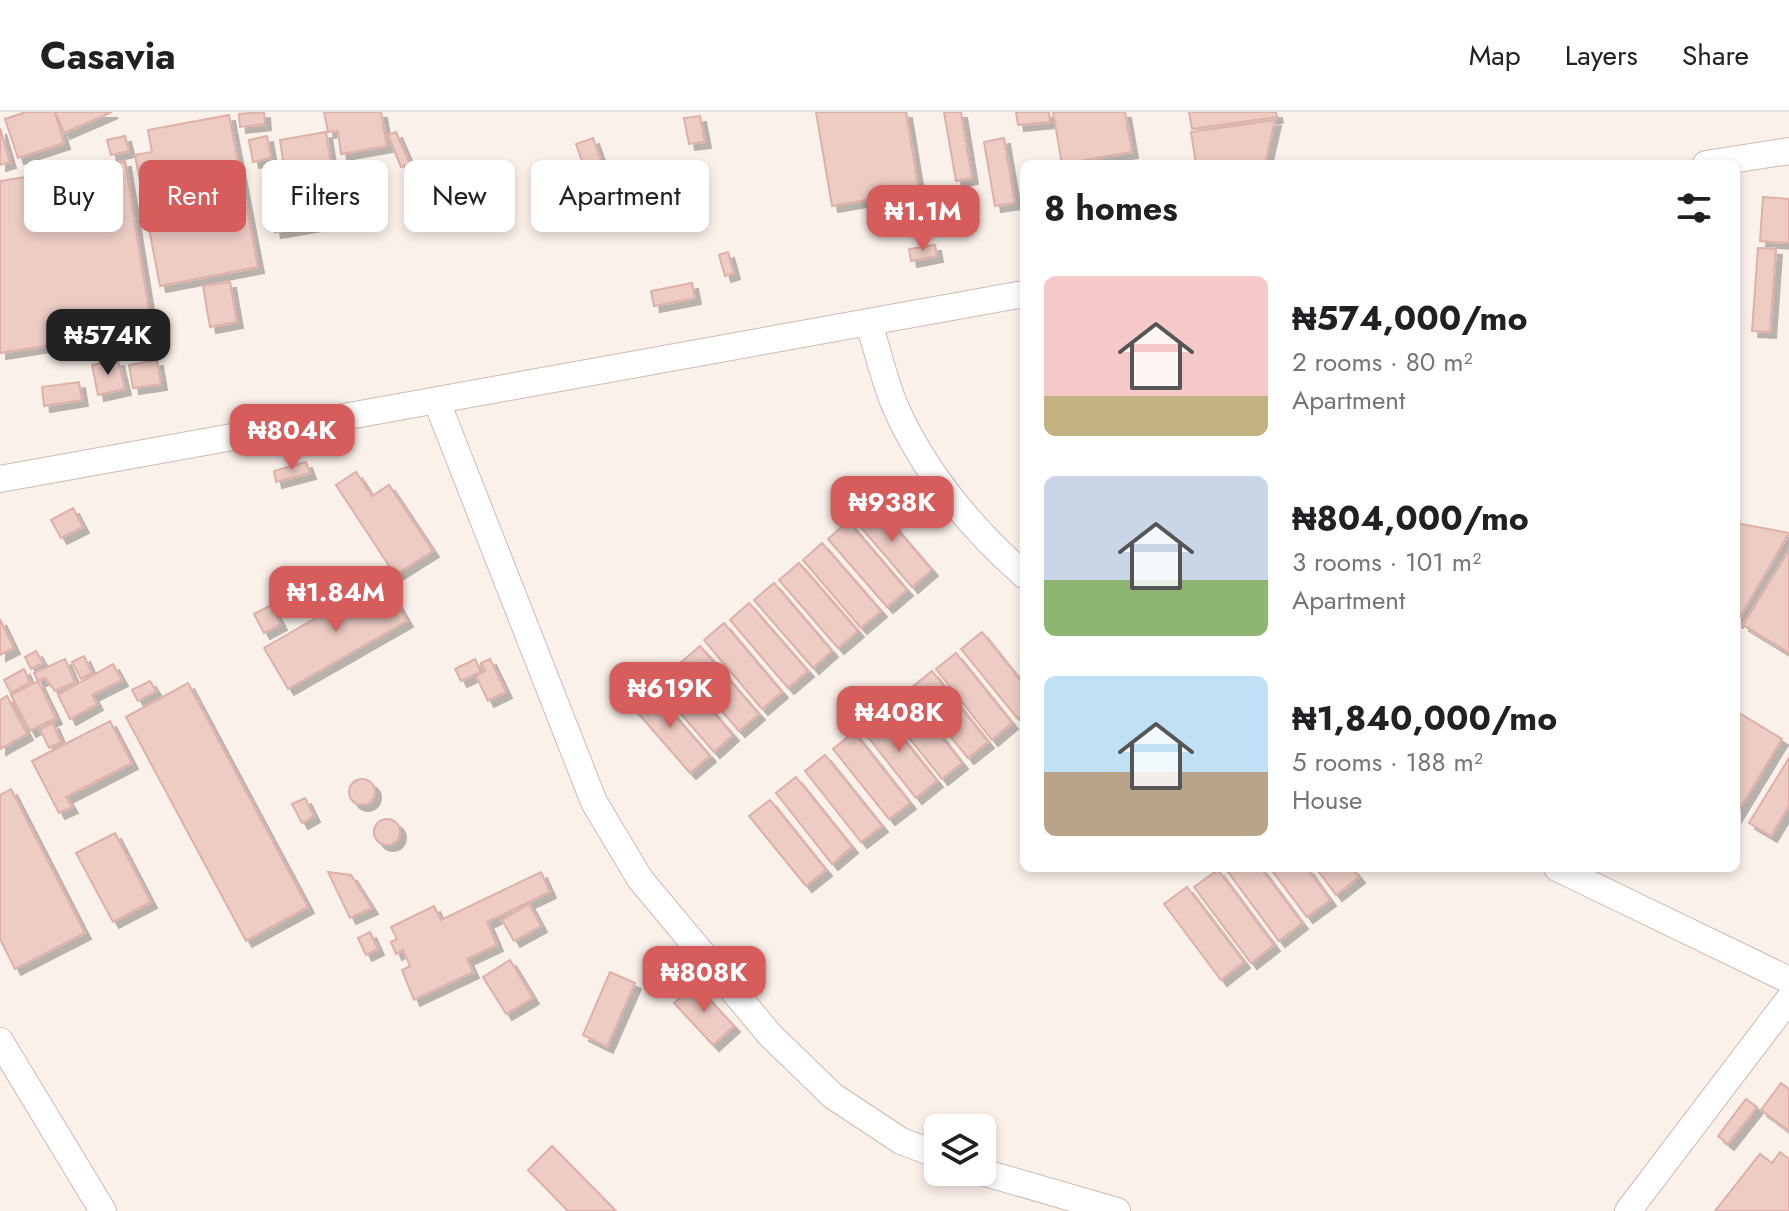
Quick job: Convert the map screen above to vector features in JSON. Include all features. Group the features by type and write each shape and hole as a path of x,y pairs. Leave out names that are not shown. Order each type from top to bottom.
{"street":[{"path":"1732,160 1789,151"},
{"path":"0,479 1020,295"},
{"path":"869,324 895,406 933,475 982,538 1020,571"},
{"path":"437,402 594,802 640,879 770,1035 833,1096 901,1141 924,1150"},
{"path":"1564,872 1788,998 1628,1211"},
{"path":"0,1041 103,1211"},
{"path":"996,1176 1117,1211"}],"building":[{"path":"26,112 55,112 64,143 18,158 5,119"},
{"path":"55,112 112,112 64,133"},
{"path":"264,112 265,124 240,127 239,114"},
{"path":"324,112 381,112 387,146 341,154 338,131 328,132"},
{"path":"816,112 906,112 919,191 832,206"},
{"path":"944,112 961,112 972,178 956,181"},
{"path":"1016,112 1049,112 1050,122 1018,125"},
{"path":"1053,112 1125,112 1132,152 1085,160 1061,160"},
{"path":"1189,112 1276,112 1277,117 1192,129"},
{"path":"229,115 238,160 139,160 139,176 135,155 152,152 148,130"},
{"path":"700,116 705,142 689,144 684,118"},
{"path":"1275,120 1266,160 1195,160 1191,132"},
{"path":"0,128 10,162 0,165"},
{"path":"326,132 330,160 283,160 280,140"},
{"path":"396,132 408,160 404,160 404,166 401,167 388,135"},
{"path":"125,136 129,151 111,155 107,140"},
{"path":"267,136 271,158 253,162 249,140"},
{"path":"593,138 601,160 582,160 576,144"},
{"path":"1004,138 1015,203 995,206 984,142"},
{"path":"123,161 152,329 0,353 0,181 24,177 24,232 123,232"},
{"path":"1763,197 1789,199 1789,243 1760,241"},
{"path":"246,204 258,267 160,286 150,232 246,232"},
{"path":"935,245 937,256 911,261 909,249"},
{"path":"1758,248 1776,249 1770,332 1752,331"},
{"path":"728,252 734,273 725,276 719,255"},
{"path":"230,282 237,322 210,327 203,286"},
{"path":"692,283 695,298 654,306 651,291"},
{"path":"118,360 125,389 98,395 92,365"},
{"path":"157,360 161,384 133,388 129,365"},
{"path":"79,382 82,400 44,406 42,387"},
{"path":"306,462 310,473 276,482 274,471"},
{"path":"356,472 372,496 389,485 433,551 395,575 336,485"},
{"path":"873,501 932,570 912,587 853,518"},
{"path":"73,508 83,527 61,538 51,520"},
{"path":"848,521 907,590 887,607 828,539"},
{"path":"1740,524 1789,533 1740,617"},
{"path":"822,543 881,611 861,628 803,560"},
{"path":"1789,550 1789,653 1743,625"},
{"path":"799,563 858,631 838,648 779,580"},
{"path":"383,579 407,621 288,689 264,648"},
{"path":"774,583 832,651 813,668 754,600"},
{"path":"749,603 808,671 788,688 730,620"},
{"path":"271,605 281,624 264,633 254,614"},
{"path":"0,619 14,648 0,655"},
{"path":"724,623 782,692 762,709 704,640"},
{"path":"982,632 1020,680 1020,717 1018,719 961,649"},
{"path":"700,646 759,714 739,731 680,663"},
{"path":"36,651 43,663 31,669 25,657"},
{"path":"956,653 1012,723 992,740 936,669"},
{"path":"84,656 92,673 81,679 72,662"},
{"path":"65,659 75,682 55,691 45,678 38,681 34,673"},
{"path":"475,659 481,672 461,681 455,669"},
{"path":"490,659 506,692 488,701 476,676 485,671 481,663"},
{"path":"113,664 122,680 92,695 97,704 70,719 58,695"},
{"path":"675,667 733,735 714,752 655,684"},
{"path":"24,669 30,682 11,693 4,680"},
{"path":"932,671 988,742 968,758 911,688"},
{"path":"38,681 56,718 30,731 11,695"},
{"path":"150,681 156,691 138,701 132,690"},
{"path":"188,683 308,907 246,941 126,717"},
{"path":"651,688 710,756 690,773 631,705"},
{"path":"907,692 962,763 942,779 886,709"},
{"path":"7,696 27,734 0,749 0,700"},
{"path":"881,711 937,781 916,798 860,727"},
{"path":"1740,713 1782,739 1740,808"},
{"path":"110,721 132,763 66,797 72,807 59,813 32,761"},
{"path":"53,723 61,742 49,748 40,729"},
{"path":"854,732 910,803 889,819 833,749"},
{"path":"825,755 882,826 861,842 805,771"},
{"path":"1789,758 1789,806 1771,836 1749,823"},
{"path":"796,777 852,847 832,864 776,793"},
{"path":"362,779 371,783 375,792 371,801 362,805 353,801 349,792 353,783"},
{"path":"11,789 85,933 15,969 0,939 0,795"},
{"path":"305,798 314,816 302,823 292,804"},
{"path":"770,800 826,870 806,886 749,816"},
{"path":"387,819 396,823 400,832 396,841 387,845 378,841 374,832 378,823"},
{"path":"115,833 151,902 113,922 76,853"},
{"path":"328,872 351,875 372,908 350,918"},
{"path":"541,872 550,892 487,922 497,945 467,959 473,972 414,1000 402,970 410,966 403,950 396,954 391,942 397,939 391,927 434,906 441,920"},
{"path":"1219,872 1274,945 1251,963 1194,887"},
{"path":"1228,872 1264,872 1302,923 1279,941"},
{"path":"1273,872 1310,872 1330,900 1307,917"},
{"path":"1319,872 1355,872 1359,877 1336,895"},
{"path":"1187,887 1244,962 1221,980 1164,904"},
{"path":"529,904 541,926 514,941 502,920"},
{"path":"370,932 378,949 366,955 358,938"},
{"path":"655,952 672,968 664,976 648,960"},
{"path":"510,960 533,998 506,1014 483,977"},
{"path":"610,972 635,983 607,1047 583,1035"},
{"path":"695,984 734,1026 713,1045 674,1003"},
{"path":"1781,1083 1789,1089 1789,1131 1761,1110"},
{"path":"1746,1099 1757,1107 1728,1144 1718,1136"},
{"path":"552,1146 616,1211 568,1211 528,1170"},
{"path":"1780,1152 1789,1159 1789,1211 1715,1211 1760,1154 1772,1163"}]}
